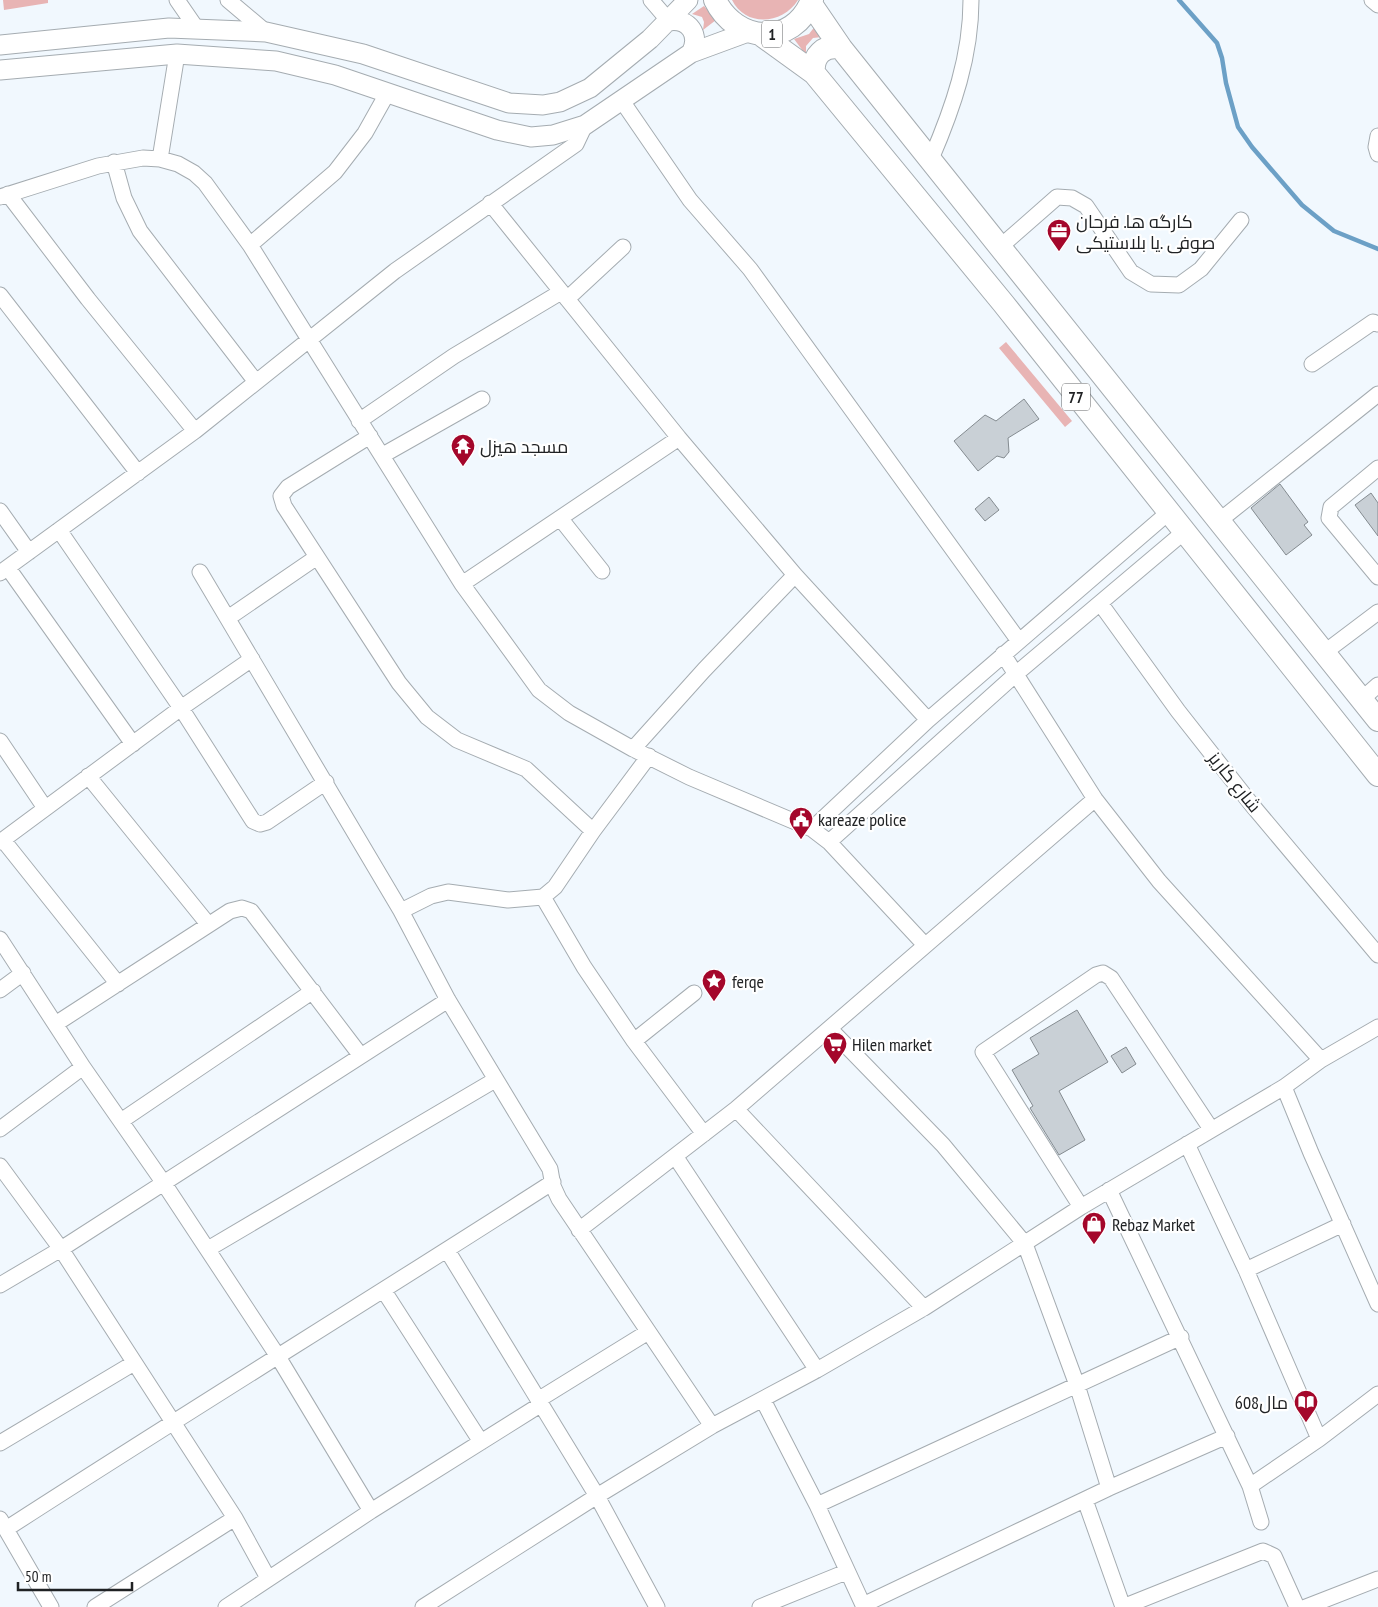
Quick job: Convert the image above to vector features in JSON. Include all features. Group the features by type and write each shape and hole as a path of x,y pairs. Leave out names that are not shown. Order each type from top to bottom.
{"highway":[{"name":"1","path":"715,0 723,14 734,26 754,33 778,32 795,24 811,2"},
{"name":"77","path":"811,2 841,48 1325,652 1370,692 1378,720"},
{"name":"77","path":"754,33 814,72 1003,303 1378,775"},
{"path":"814,72 814,62 820,52 830,47 841,48"}],"main road":[{"path":"0,45 169,28 266,32 363,54 509,104 527,106 560,102 590,88 631,56 669,21 688,0"},
{"path":"669,21 682,21 692,28 695,40 691,52"},
{"path":"0,70 177,54 276,61 335,75 513,134 531,136 553,135 585,125 691,52 754,33"}],"street":[{"path":"177,0 197,28"},
{"path":"228,0 266,32"},
{"path":"651,0 669,21"},
{"path":"931,159 959,84 967,44 971,0"},
{"path":"1372,0 1378,5"},
{"path":"160,159 177,54"},
{"path":"250,245 334,172 365,133 388,92"},
{"path":"622,101 690,200 750,270 1019,641"},
{"path":"133,744 4,571 195,430 395,271 576,144 585,125"},
{"path":"1378,136 1376,147 1378,154"},
{"path":"195,430 4,195 114,162 143,158 160,159 178,164 194,173 205,183 250,245 462,584 539,690 568,712 633,749 689,777 812,829 829,842 924,944"},
{"path":"114,162 124,198 140,231 256,382"},
{"path":"1000,247 1057,197 1072,198 1086,206 1131,272 1151,284 1179,286 1201,269 1241,220"},
{"path":"490,203 679,438 795,576 928,720"},
{"path":"359,421 454,356 564,296 623,247"},
{"path":"0,294 138,473"},
{"path":"1312,364 1373,322 1378,324"},
{"path":"1219,521 1378,394"},
{"path":"383,455 482,399"},
{"path":"370,436 283,491 282,502 399,684 427,717 456,740 526,769 593,831"},
{"path":"462,584 679,438"},
{"path":"1378,468 1332,507 1329,518 1378,577"},
{"path":"0,511 29,552"},
{"path":"812,829 928,720 1169,512"},
{"path":"560,518 602,571"},
{"path":"59,530 181,708 250,818 256,823 267,822 326,782"},
{"path":"829,842 1017,673 1184,532"},
{"path":"228,618 318,557"},
{"path":"200,572 401,911 448,1000 550,1169 559,1199 712,1426"},
{"path":"633,749 704,670 795,576"},
{"name":"شارع كاريز","path":"1100,603 1201,740 1378,955"},
{"path":"1325,652 1378,612"},
{"path":"1003,654 1017,673 1095,799 1159,881 1321,1060"},
{"path":"118,984 1,841 181,708 252,659"},
{"path":"0,741 45,808"},
{"path":"401,911 431,896 448,892 508,900 543,897 555,887 593,831 649,756"},
{"path":"88,776 208,924"},
{"path":"579,1230 736,1109 830,1029 924,944 1095,799"},
{"path":"543,897 584,967 634,1041 704,1134"},
{"path":"56,1024 208,924 236,908 242,908 251,911 361,1056"},
{"path":"0,939 83,1067 163,1182 277,1354 371,1511"},
{"path":"0,990 23,973"},
{"path":"1081,1207 985,1058 983,1052 1096,976 1103,973 1110,978 1211,1129"},
{"path":"121,1121 312,991"},
{"path":"634,1041 694,993"},
{"path":"0,1285 61,1249 448,1000"},
{"path":"423,1607 597,1496 712,1426 817,1370 924,1308 1081,1207 1284,1087 1321,1060 1378,1027"},
{"path":"830,1029 943,1145 1025,1244 1110,1488"},
{"path":"0,1129 83,1067"},
{"path":"208,1250 496,1080"},
{"path":"1284,1087 1378,1304"},
{"path":"736,1109 924,1308"},
{"path":"1187,1144 1246,1270 1319,1439"},
{"path":"675,1156 817,1370"},
{"path":"0,1166 61,1249 235,1518 268,1578"},
{"path":"51,1607 3,1524 172,1422 277,1354 384,1291 553,1182"},
{"path":"1109,1190 1227,1436 1250,1486 1262,1522"},
{"path":"1246,1270 1343,1224"},
{"path":"447,1250 597,1496 656,1607"},
{"path":"384,1291 481,1442"},
{"path":"226,1607 648,1332"},
{"path":"817,1505 1181,1337"},
{"path":"0,1443 134,1363"},
{"path":"1250,1486 1319,1439 1378,1394"},
{"path":"763,1400 817,1505 846,1572 864,1606 1110,1488 1227,1436"},
{"path":"1085,1500 1123,1607 1263,1552 1274,1556 1297,1607"},
{"path":"95,1607 235,1518"},
{"path":"760,1607 846,1572"},
{"path":"1306,1607 1378,1578"}],"shaded area":[{"path":"3,0 48,0 48,3 4,10"},
{"path":"732,0 798,0 783,14 774,18 755,19 738,9"},
{"path":"704,6 716,20 703,30 704,22 702,17 692,14"},
{"path":"816,25 822,37 813,38 806,46 806,55 794,39 809,34"},
{"path":"1006,342 1072,421 1065,427 999,348"}],"building":[{"path":"1024,399 1039,419 1008,438 1009,452 1004,458 997,456 978,471 954,441 985,415 996,421"},
{"path":"1280,484 1308,522 1304,525 1312,535 1286,555 1251,508"},
{"path":"1371,493 1378,503 1378,536 1355,505"},
{"path":"989,497 999,510 985,521 975,509"},
{"path":"1077,1010 1108,1062 1059,1091 1085,1140 1059,1155 1030,1108 1033,1106 1012,1070 1039,1054 1030,1038"},
{"path":"1126,1047 1136,1064 1122,1073 1111,1056"}],"waterway":[{"path":"1179,0 1217,43 1238,127 1252,147 1302,205 1334,231 1378,249"}],"place":[{"name":"کارگه ها. فرحان صوفی .یا بلاستیکی","path":"1059,252"},
{"name":"مسجد هيزل","path":"463,467"},
{"name":"kareaze police","path":"801,840"},
{"name":"ferqe","path":"714,1002"},
{"name":"Hilen market","path":"835,1065"},
{"name":"Rebaz Market","path":"1094,1245"},
{"name":"مال608","path":"1306,1423"}]}
